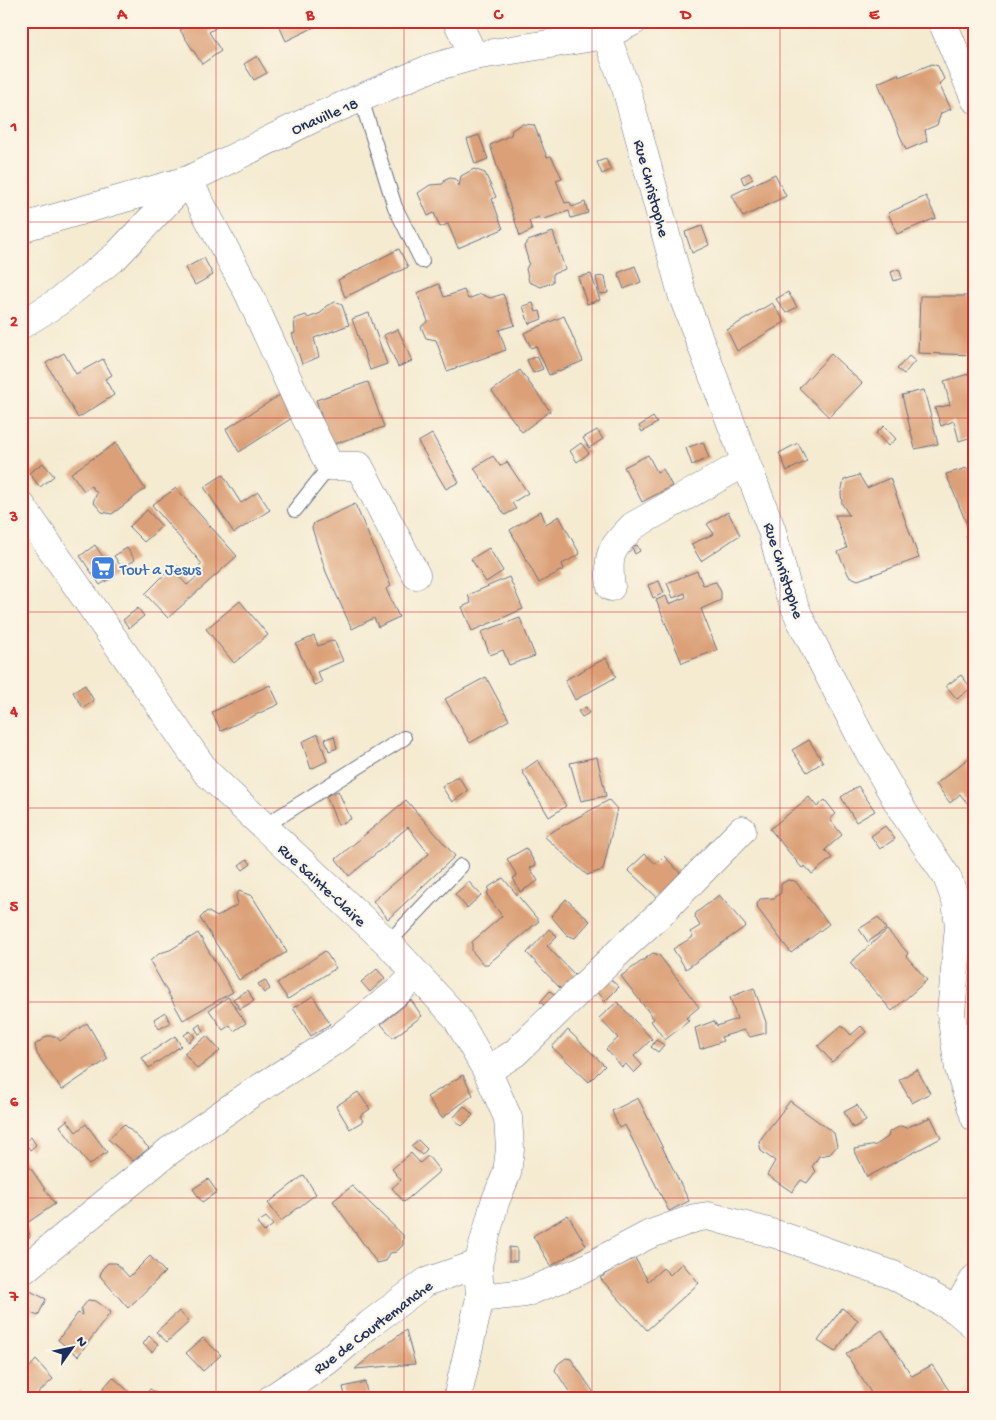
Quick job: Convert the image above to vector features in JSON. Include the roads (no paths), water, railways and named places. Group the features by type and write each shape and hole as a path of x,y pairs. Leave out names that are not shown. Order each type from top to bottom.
{"street":[{"path":"457,21 474,56"},
{"name":"Onaville 18","path":"21,231 27,226 188,180 314,118 431,68 474,56 606,35 634,21"},
{"path":"942,21 975,99"},
{"name":"Rue Christophe","path":"606,35 626,88 682,294 772,531 787,588 800,619 863,741 904,813 947,876 956,901 959,926 951,1013 959,1069 975,1118"},
{"path":"21,325 58,302 118,255 188,180 250,294 299,404 330,466 359,466 416,575"},
{"path":"611,587 608,561 618,542 633,526 746,462"},
{"name":"Rue Sainte-Claire","path":"21,505 206,772 388,943 456,1017 487,1071 508,1118 510,1149 507,1173 495,1202 478,1264 480,1298 457,1399"},
{"path":"487,1071 514,1053 626,944 660,914 742,830"},
{"path":"21,1272 169,1151 252,1093 339,1038 401,989 416,974"},
{"path":"480,1298 525,1292 580,1271 648,1234 695,1218 708,1216 779,1235 894,1274 965,1318 975,1278"},
{"name":"Rue de Courtemanche","path":"270,1399 327,1362 370,1324 426,1282 478,1264"}],"lane":[{"path":"361,99 395,208 422,261"},
{"path":"295,510 330,466"},
{"path":"263,827 404,738"},
{"path":"388,943 461,866"}],"place":[{"name":"Tout a Jesus","path":"103,568"}]}
